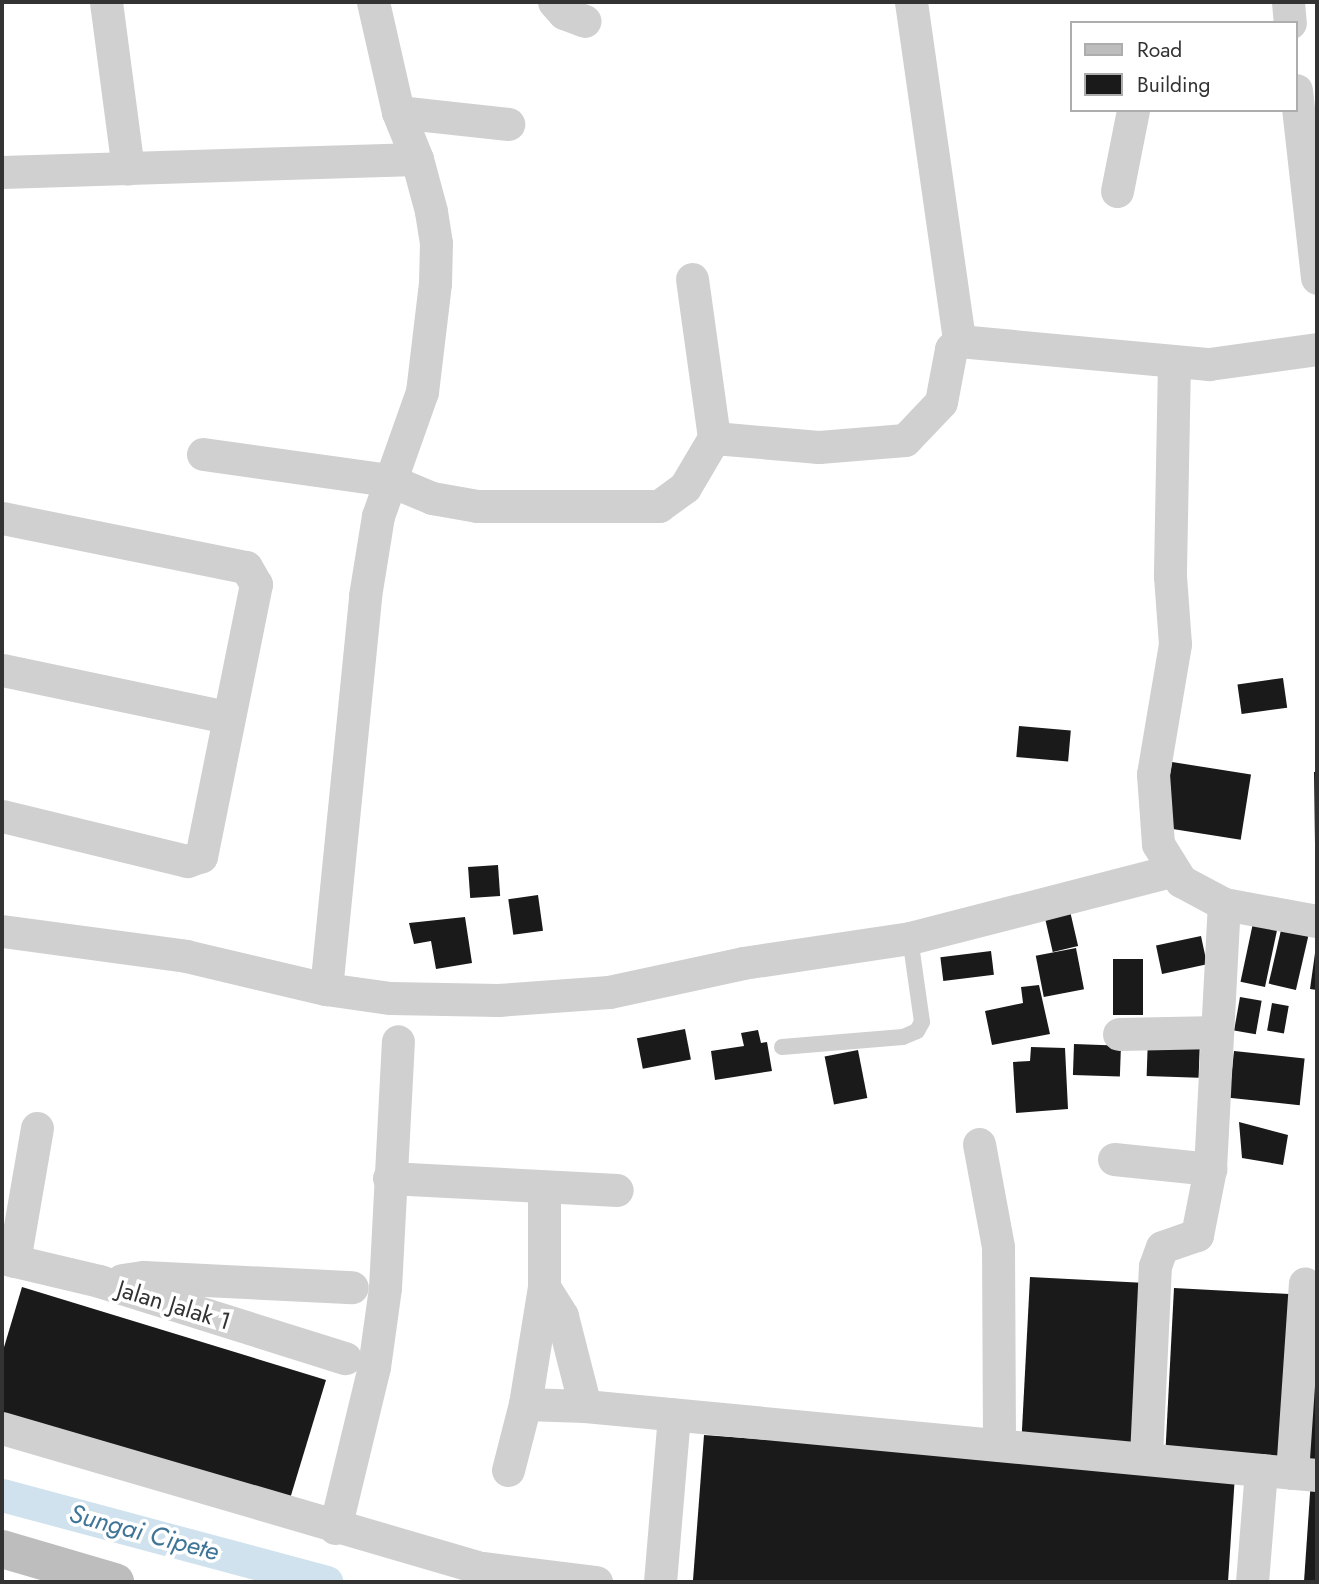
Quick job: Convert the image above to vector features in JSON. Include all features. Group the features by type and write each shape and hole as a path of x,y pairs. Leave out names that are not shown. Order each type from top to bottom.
{"street":[{"path":"106,2 128,169"},
{"path":"326,989 365,596 389,480 422,392 435,283 436,243 417,159 398,112 373,2"},
{"path":"554,2 564,13 585,21"},
{"path":"911,2 959,341"},
{"path":"1288,2 1290,21"},
{"path":"1298,92 1317,95"},
{"path":"1298,110 1317,278"},
{"path":"398,112 508,124"},
{"path":"1117,191 1133,112"},
{"path":"2,172 417,159"},
{"path":"203,454 389,480 432,498 477,506 659,506 685,488 714,438 692,279"},
{"path":"959,341 1209,364 1317,349"},
{"path":"714,438 819,447 905,440 941,402 951,349 959,341"},
{"path":"1174,362 1170,576 1175,644 1153,774 1158,844 1171,871 1181,881 1224,904 1317,921"},
{"path":"2,519 246,567 256,584 201,856 194,862 2,816"},
{"path":"2,670 228,717"},
{"path":"2,931 186,956 326,989 390,998 498,1000 609,992 743,963 910,938 1171,871"},
{"path":"1146,1456 1155,1266 1162,1247 1197,1235 1210,1169 1224,904"},
{"path":"1119,1034 1217,1032"},
{"path":"335,1528 374,1367 385,1288 398,1041"},
{"path":"8,1259 37,1128"},
{"path":"979,1144 998,1247 999,1445"},
{"path":"1114,1159 1210,1169"},
{"path":"389,1178 617,1190"},
{"path":"508,1470 525,1404 544,1287 544,1188"},
{"name":"Jalan Jalak 1","path":"8,1259 99,1281 345,1358"},
{"path":"99,1281 144,1277 352,1287"},
{"path":"1252,1582 1290,1472 1305,1283"},
{"path":"544,1287 562,1316 584,1406"},
{"path":"525,1404 584,1406 1146,1456 1290,1472"},
{"path":"660,1582 674,1415"},
{"path":"2,1428 335,1528 482,1568 596,1582"},
{"path":"2,1549 115,1582"}],"lane":[{"path":"782,1047 903,1037 917,1031 922,1022 910,938"}],"building":[{"path":"1283,678 1287,708 1242,714 1237,684"},
{"path":"1019,726 1071,731 1068,761 1016,757"},
{"path":"1172,762 1251,775 1241,840 1162,827"},
{"path":"1314,772 1317,772 1317,844 1315,844"},
{"path":"498,865 500,896 470,898 468,867"},
{"path":"538,895 543,931 513,935 508,899"},
{"path":"1070,911 1078,946 1053,952 1045,917"},
{"path":"465,917 472,963 436,969 431,941 414,944 409,923"},
{"path":"1253,923 1277,928 1265,987 1241,982"},
{"path":"1281,930 1308,936 1296,990 1269,984"},
{"path":"1201,936 1207,964 1162,974 1156,946"},
{"path":"1317,947 1317,990 1310,989"},
{"path":"1076,948 1084,989 1044,997 1036,956"},
{"path":"991,951 994,975 943,981 940,957"},
{"path":"1113,959 1143,959 1143,1015 1113,1015"},
{"path":"1039,985 1050,1034 992,1045 985,1011 1023,1003 1021,987"},
{"path":"1240,997 1262,1001 1256,1034 1234,1030"},
{"path":"1272,1003 1289,1006 1284,1034 1267,1031"},
{"path":"685,1029 691,1059 643,1069 637,1038"},
{"path":"758,1030 761,1043 767,1042 772,1071 715,1080 711,1051 744,1046 741,1033"},
{"path":"1148,1037 1200,1039 1199,1078 1147,1076"},
{"path":"1074,1044 1121,1046 1120,1077 1073,1075"},
{"path":"1031,1047 1065,1048 1068,1109 1016,1113 1013,1062 1030,1061"},
{"path":"858,1050 867,1098 834,1105 825,1056"},
{"path":"1234,1051 1305,1058 1300,1105 1229,1098"},
{"path":"1239,1122 1288,1135 1283,1165 1242,1158"},
{"path":"1030,1277 1151,1283 1142,1448 1021,1442"},
{"path":"22,1287 326,1380 289,1502 2,1414 2,1354"},
{"path":"1174,1288 1294,1294 1285,1459 1165,1453"},
{"path":"1317,1299 1317,1464 1304,1463"},
{"path":"704,1435 1235,1475 1228,1582 693,1580"},
{"path":"1311,1479 1317,1480 1317,1582 1304,1582"}],"waterway":[{"name":"Sungai Cipete","path":"2,1495 327,1582"}]}
